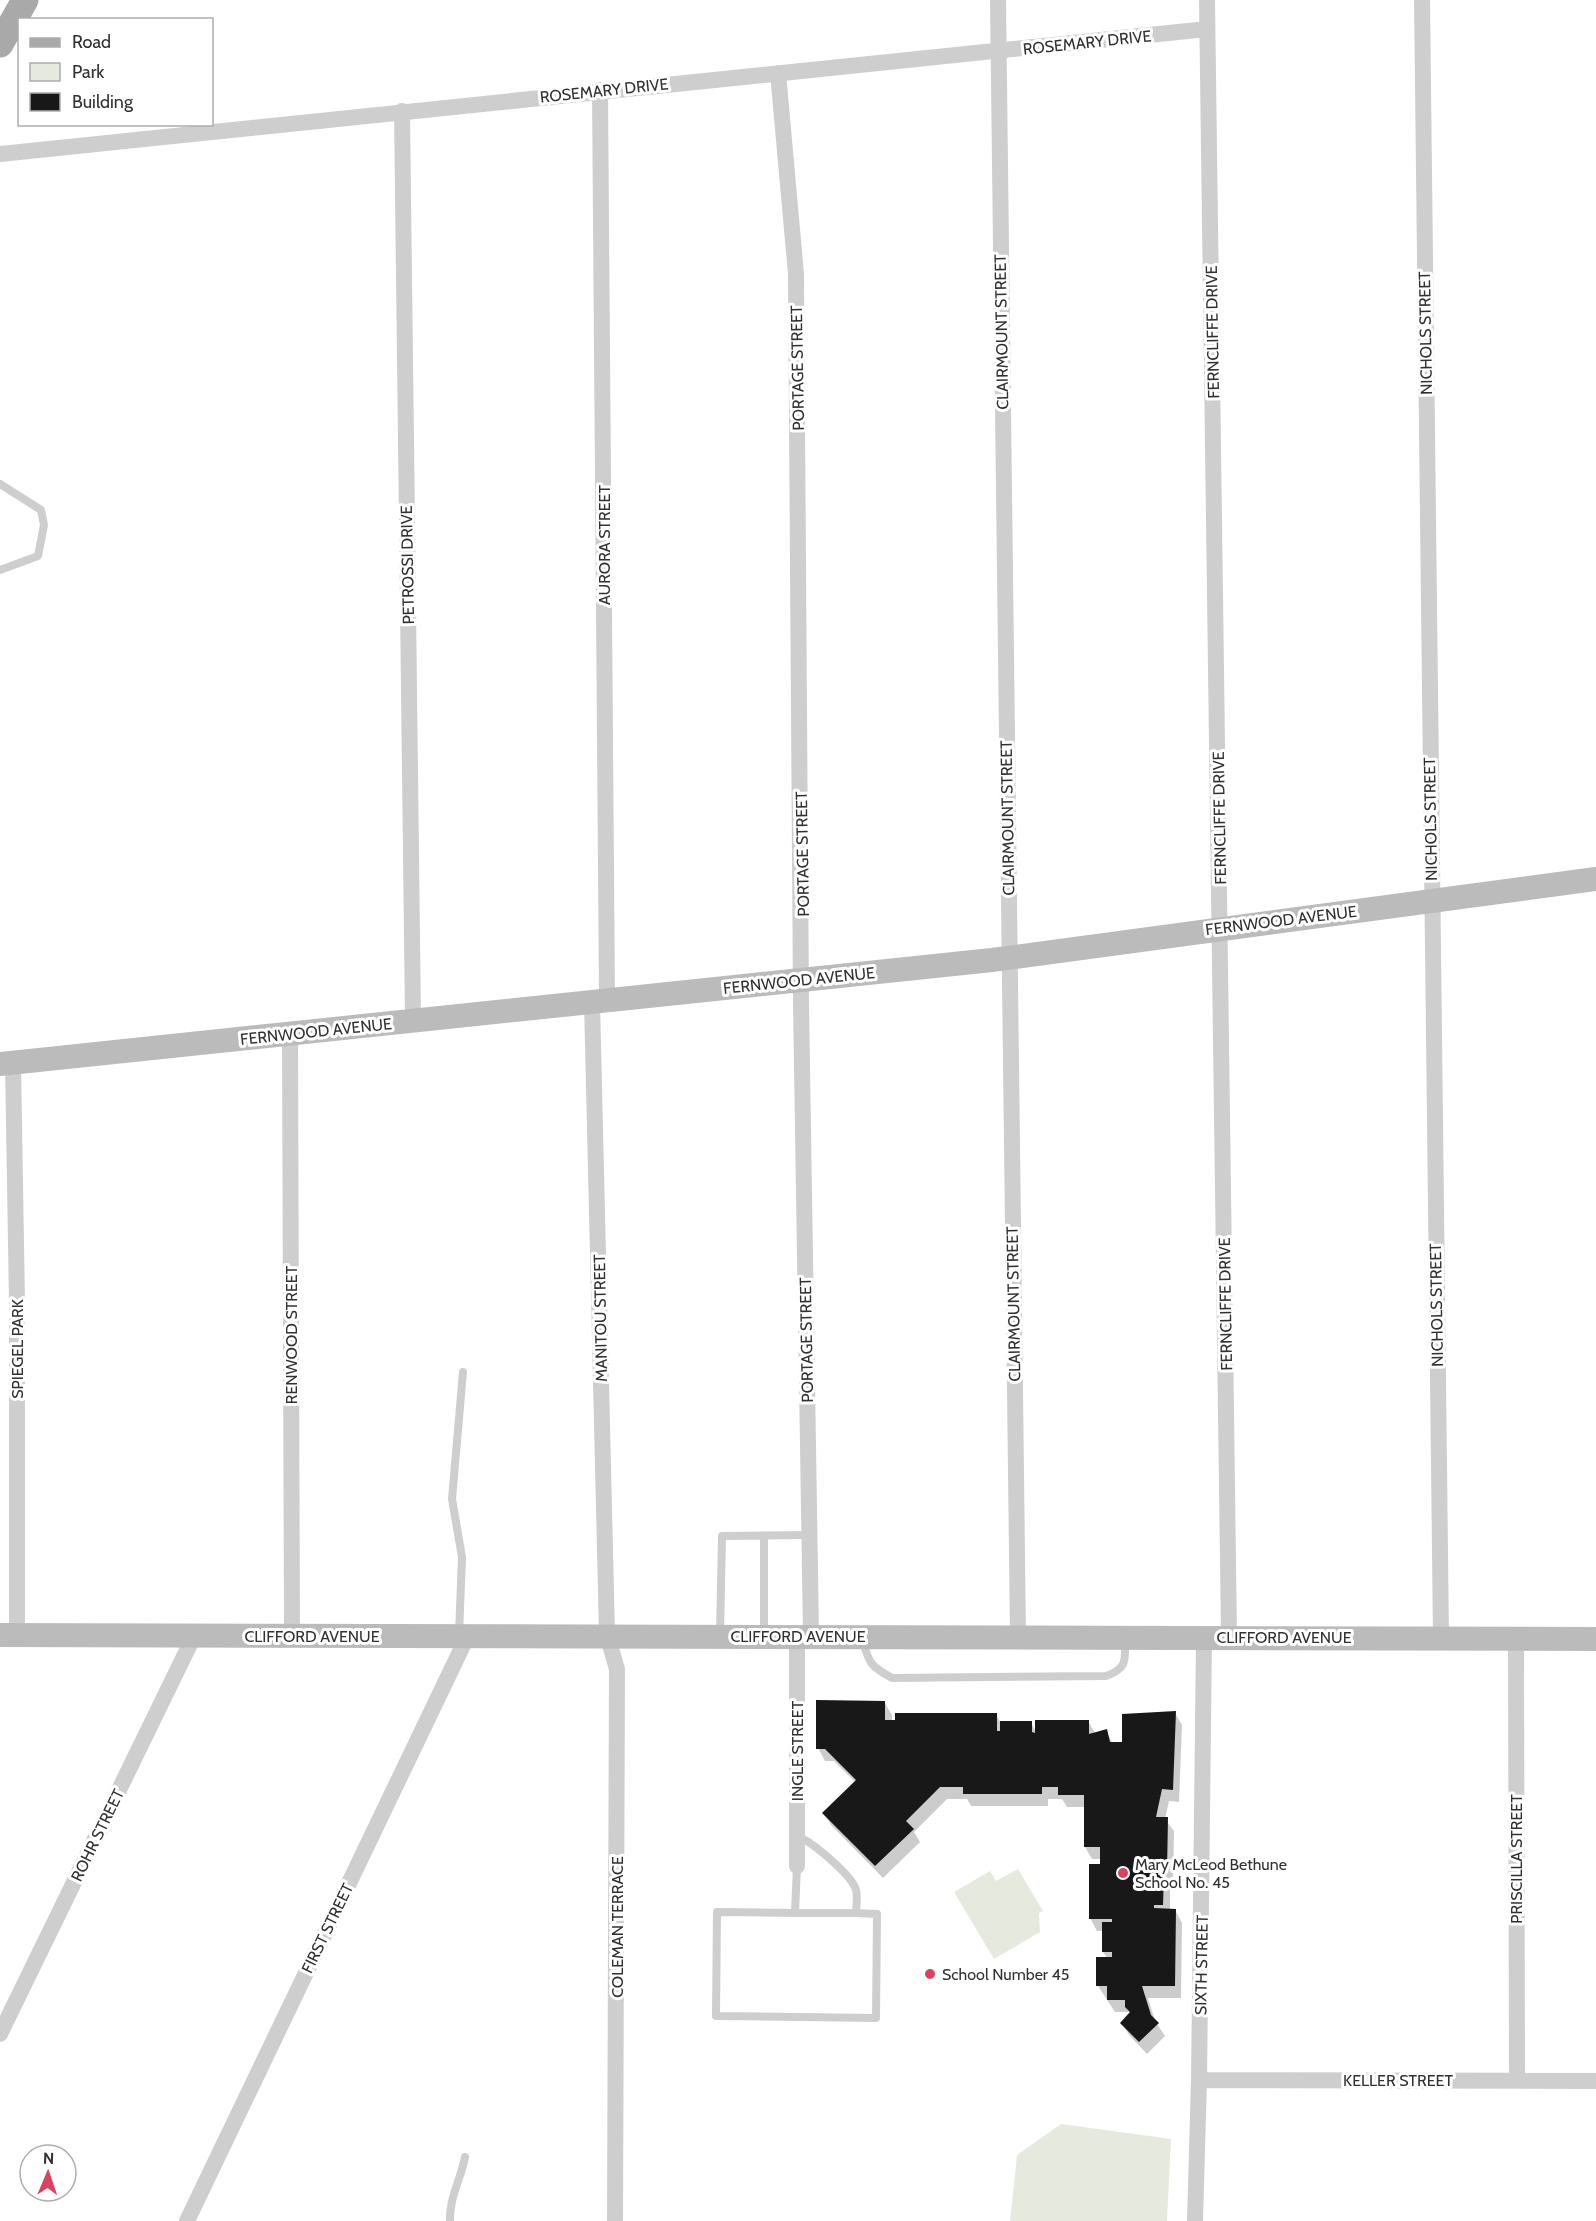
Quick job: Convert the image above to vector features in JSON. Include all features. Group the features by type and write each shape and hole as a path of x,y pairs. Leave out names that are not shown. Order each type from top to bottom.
{"main road":[{"path":"0,44 25,0"}],"street":[{"name":"CLAIRMOUNT STREET","path":"998,0 1018,1635"},
{"name":"FERNCLIFFE DRIVE","path":"1207,0 1229,1636"},
{"name":"NICHOLS STREET","path":"1422,0 1441,1638"},
{"name":"ROSEMARY DRIVE","path":"0,154 600,90 1207,29"},
{"name":"PORTAGE STREET","path":"778,73 796,274 801,980 810,1535 804,1636"},
{"name":"AURORA STREET","path":"600,90 600,1001"},
{"name":"PETROSSI DRIVE","path":"402,111 413,1020"},
{"name":"FERNWOOD AVENUE","path":"7,1064 1008,958 1596,879"},
{"name":"MANITOU STREET","path":"600,1001 607,1635"},
{"name":"RENWOOD STREET","path":"290,1033 292,1636"},
{"name":"SPIEGEL PARK","path":"7,1064 17,1302 9,1635"},
{"name":"CLIFFORD AVENUE","path":"9,1635 1018,1635 1596,1639"},
{"name":"FIRST STREET","path":"187,2221 464,1635"},
{"name":"COLEMAN TERRACE","path":"607,1635 617,1669 615,2221"},
{"name":"ROHR STREET","path":"0,2034 194,1636"},
{"name":"INGLE STREET","path":"796,1866 804,1636"},
{"name":"SIXTH STREET","path":"1194,2221 1199,2080 1204,1636"},
{"name":"PRISCILLA STREET","path":"1516,1638 1516,2080"},
{"name":"KELLER STREET","path":"1199,2080 1596,2081"}],"lane":[{"path":"0,484 41,510 44,525 38,556 0,570"},
{"path":"464,1372 452,1499 462,1557 464,1635"},
{"path":"720,1635 722,1536 810,1535"},
{"path":"764,1536 764,1636"},
{"path":"862,1636 869,1661 874,1668 892,1678 1107,1676 1120,1671 1125,1663 1125,1636"},
{"path":"796,1835 817,1848 848,1878 856,1890 856,1913"},
{"path":"795,1914 796,1866"},
{"path":"717,1912 795,1914 877,1914 876,2018 716,2016 717,1912"},
{"path":"450,2221 451,2203 461,2180 465,2157"}],"green space":[{"path":"1018,1869 1043,1911 1039,1913 1040,1932 994,1959 954,1892 990,1871 996,1881"},
{"path":"1061,2124 1171,2139 1167,2221 1010,2221 1017,2155"}],"building":[{"name":"Mary McLeod Bethune School No. 45","path":"816,1700 885,1701 885,1720 895,1720 895,1713 997,1713 997,1731 1000,1731 1000,1721 1032,1721 1032,1732 1035,1733 1035,1720 1089,1720 1089,1734 1107,1729 1110,1742 1122,1742 1122,1714 1176,1711 1173,1790 1162,1789 1156,1817 1168,1817 1167,1871 1158,1871 1158,1875 1164,1875 1163,1905 1154,1905 1154,1908 1176,1909 1175,1986 1142,1986 1151,2015 1159,2023 1139,2042 1120,2023 1130,2012 1125,2007 1125,2000 1107,2000 1107,1986 1096,1986 1096,1957 1112,1957 1112,1952 1102,1952 1102,1922 1112,1922 1112,1919 1089,1919 1089,1864 1100,1864 1100,1847 1084,1847 1084,1795 1058,1795 1058,1787 1042,1787 1042,1794 963,1794 963,1787 940,1787 906,1821 914,1829 875,1866 822,1813 856,1780 825,1749 816,1749"}],"place":[{"name":"Mary McLeod Bethune School No. 45","path":"1123,1873"},
{"name":"School Number 45","path":"930,1974"}]}
